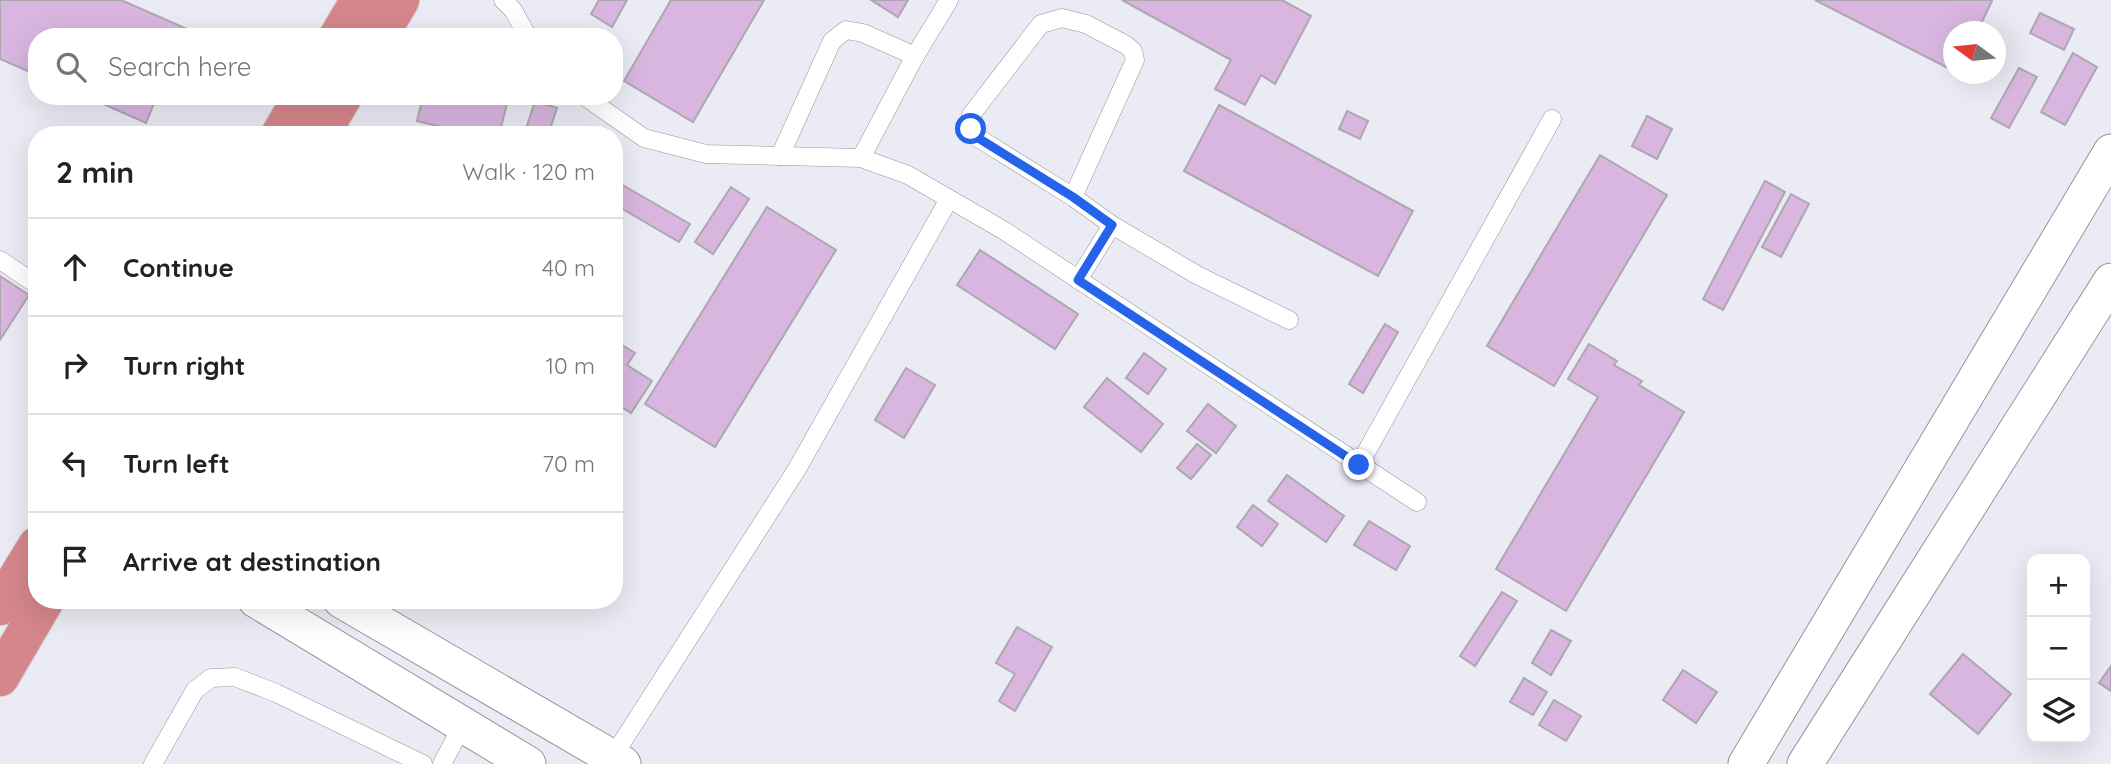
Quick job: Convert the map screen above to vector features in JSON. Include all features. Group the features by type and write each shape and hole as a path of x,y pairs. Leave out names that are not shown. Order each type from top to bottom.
{"highway":[{"path":"343,28 360,0"},
{"path":"383,28 400,0"},
{"path":"285,126 298,105"},
{"path":"325,126 338,105"},
{"path":"0,606 28,561"},
{"path":"0,677 40,609"}],"street":[{"path":"1746,764 2111,152"},
{"path":"1805,764 2111,281"},
{"path":"271,609 528,764"},
{"path":"356,609 618,761"}],"lane":[{"path":"503,0 513,10 523,28"},
{"path":"861,158 949,0"},
{"path":"1073,197 1135,60 1133,51 1126,45 1086,24 1062,18 1041,24 971,115 971,129 975,136 1073,197 1112,225 1197,275 1289,320"},
{"path":"780,156 832,41 846,30 863,33 915,57"},
{"path":"597,105 644,138 706,154 861,158 908,175 1003,230 1417,502"},
{"path":"1359,465 1552,119"},
{"path":"618,761 797,469 949,199"},
{"path":"1078,280 1112,225"},
{"path":"0,260 28,279"},
{"path":"153,764 195,690 211,678 235,677 276,693 423,764"},
{"path":"442,764 462,726"}],"building":[{"path":"0,0 121,0 185,28 28,28 28,71 0,59"},
{"path":"599,0 627,0 612,27 591,14"},
{"path":"671,0 764,0 693,122 624,81"},
{"path":"871,0 908,0 898,17"},
{"path":"1122,0 1282,0 1311,16 1275,84 1261,75 1245,105 1215,89 1231,60"},
{"path":"1815,0 1991,0 1982,21 1943,21 1943,65"},
{"path":"2040,13 2074,29 2064,50 2030,33"},
{"path":"2073,53 2097,67 2065,125 2041,112"},
{"path":"2019,68 2037,77 2009,128 1991,118"},
{"path":"105,105 153,105 146,123"},
{"path":"421,105 507,105 501,126 437,126 417,121"},
{"path":"534,105 557,108 551,126 527,126"},
{"path":"1219,105 1413,211 1378,276 1184,171"},
{"path":"1347,111 1368,121 1360,139 1339,129"},
{"path":"1647,116 1672,129 1657,159 1632,146"},
{"path":"1600,155 1667,195 1554,386 1487,346"},
{"path":"1765,181 1785,192 1723,310 1703,299"},
{"path":"623,185 690,224 679,242 623,209"},
{"path":"731,187 749,199 713,254 695,242"},
{"path":"1791,194 1809,204 1781,257 1762,247"},
{"path":"767,207 836,250 715,447 645,404"},
{"path":"980,250 1078,314 1055,349 957,285"},
{"path":"0,276 28,297 0,340"},
{"path":"1385,324 1398,332 1363,393 1349,384"},
{"path":"1589,344 1617,361 1614,365 1642,381 1639,385 1684,412 1566,611 1496,569 1598,397 1568,379"},
{"path":"623,346 635,353 627,365 652,381 631,413 623,408"},
{"path":"1144,353 1166,369 1148,394 1126,378"},
{"path":"906,368 935,385 904,438 875,420"},
{"path":"1107,378 1163,424 1141,452 1084,407"},
{"path":"1208,404 1236,426 1216,453 1187,431"},
{"path":"1197,444 1211,455 1191,479 1177,468"},
{"path":"1287,475 1344,516 1326,542 1268,501"},
{"path":"1253,505 1278,524 1262,546 1237,527"},
{"path":"1369,521 1410,546 1396,570 1354,545"},
{"path":"1502,592 1517,601 1475,666 1460,656"},
{"path":"1017,627 1052,647 1015,711 999,701 1015,674 996,663"},
{"path":"1551,630 1571,641 1551,675 1532,663"},
{"path":"1963,654 2011,694 1978,734 1930,694"},
{"path":"2111,666 2111,691 2099,683"},
{"path":"1683,670 1717,692 1696,723 1663,700"},
{"path":"1524,678 1547,692 1533,715 1510,702"},
{"path":"1554,700 1581,716 1566,741 1539,725"}],"route":[{"path":"971,129 975,136 1073,197 1112,225 1078,280 1359,465"}]}
